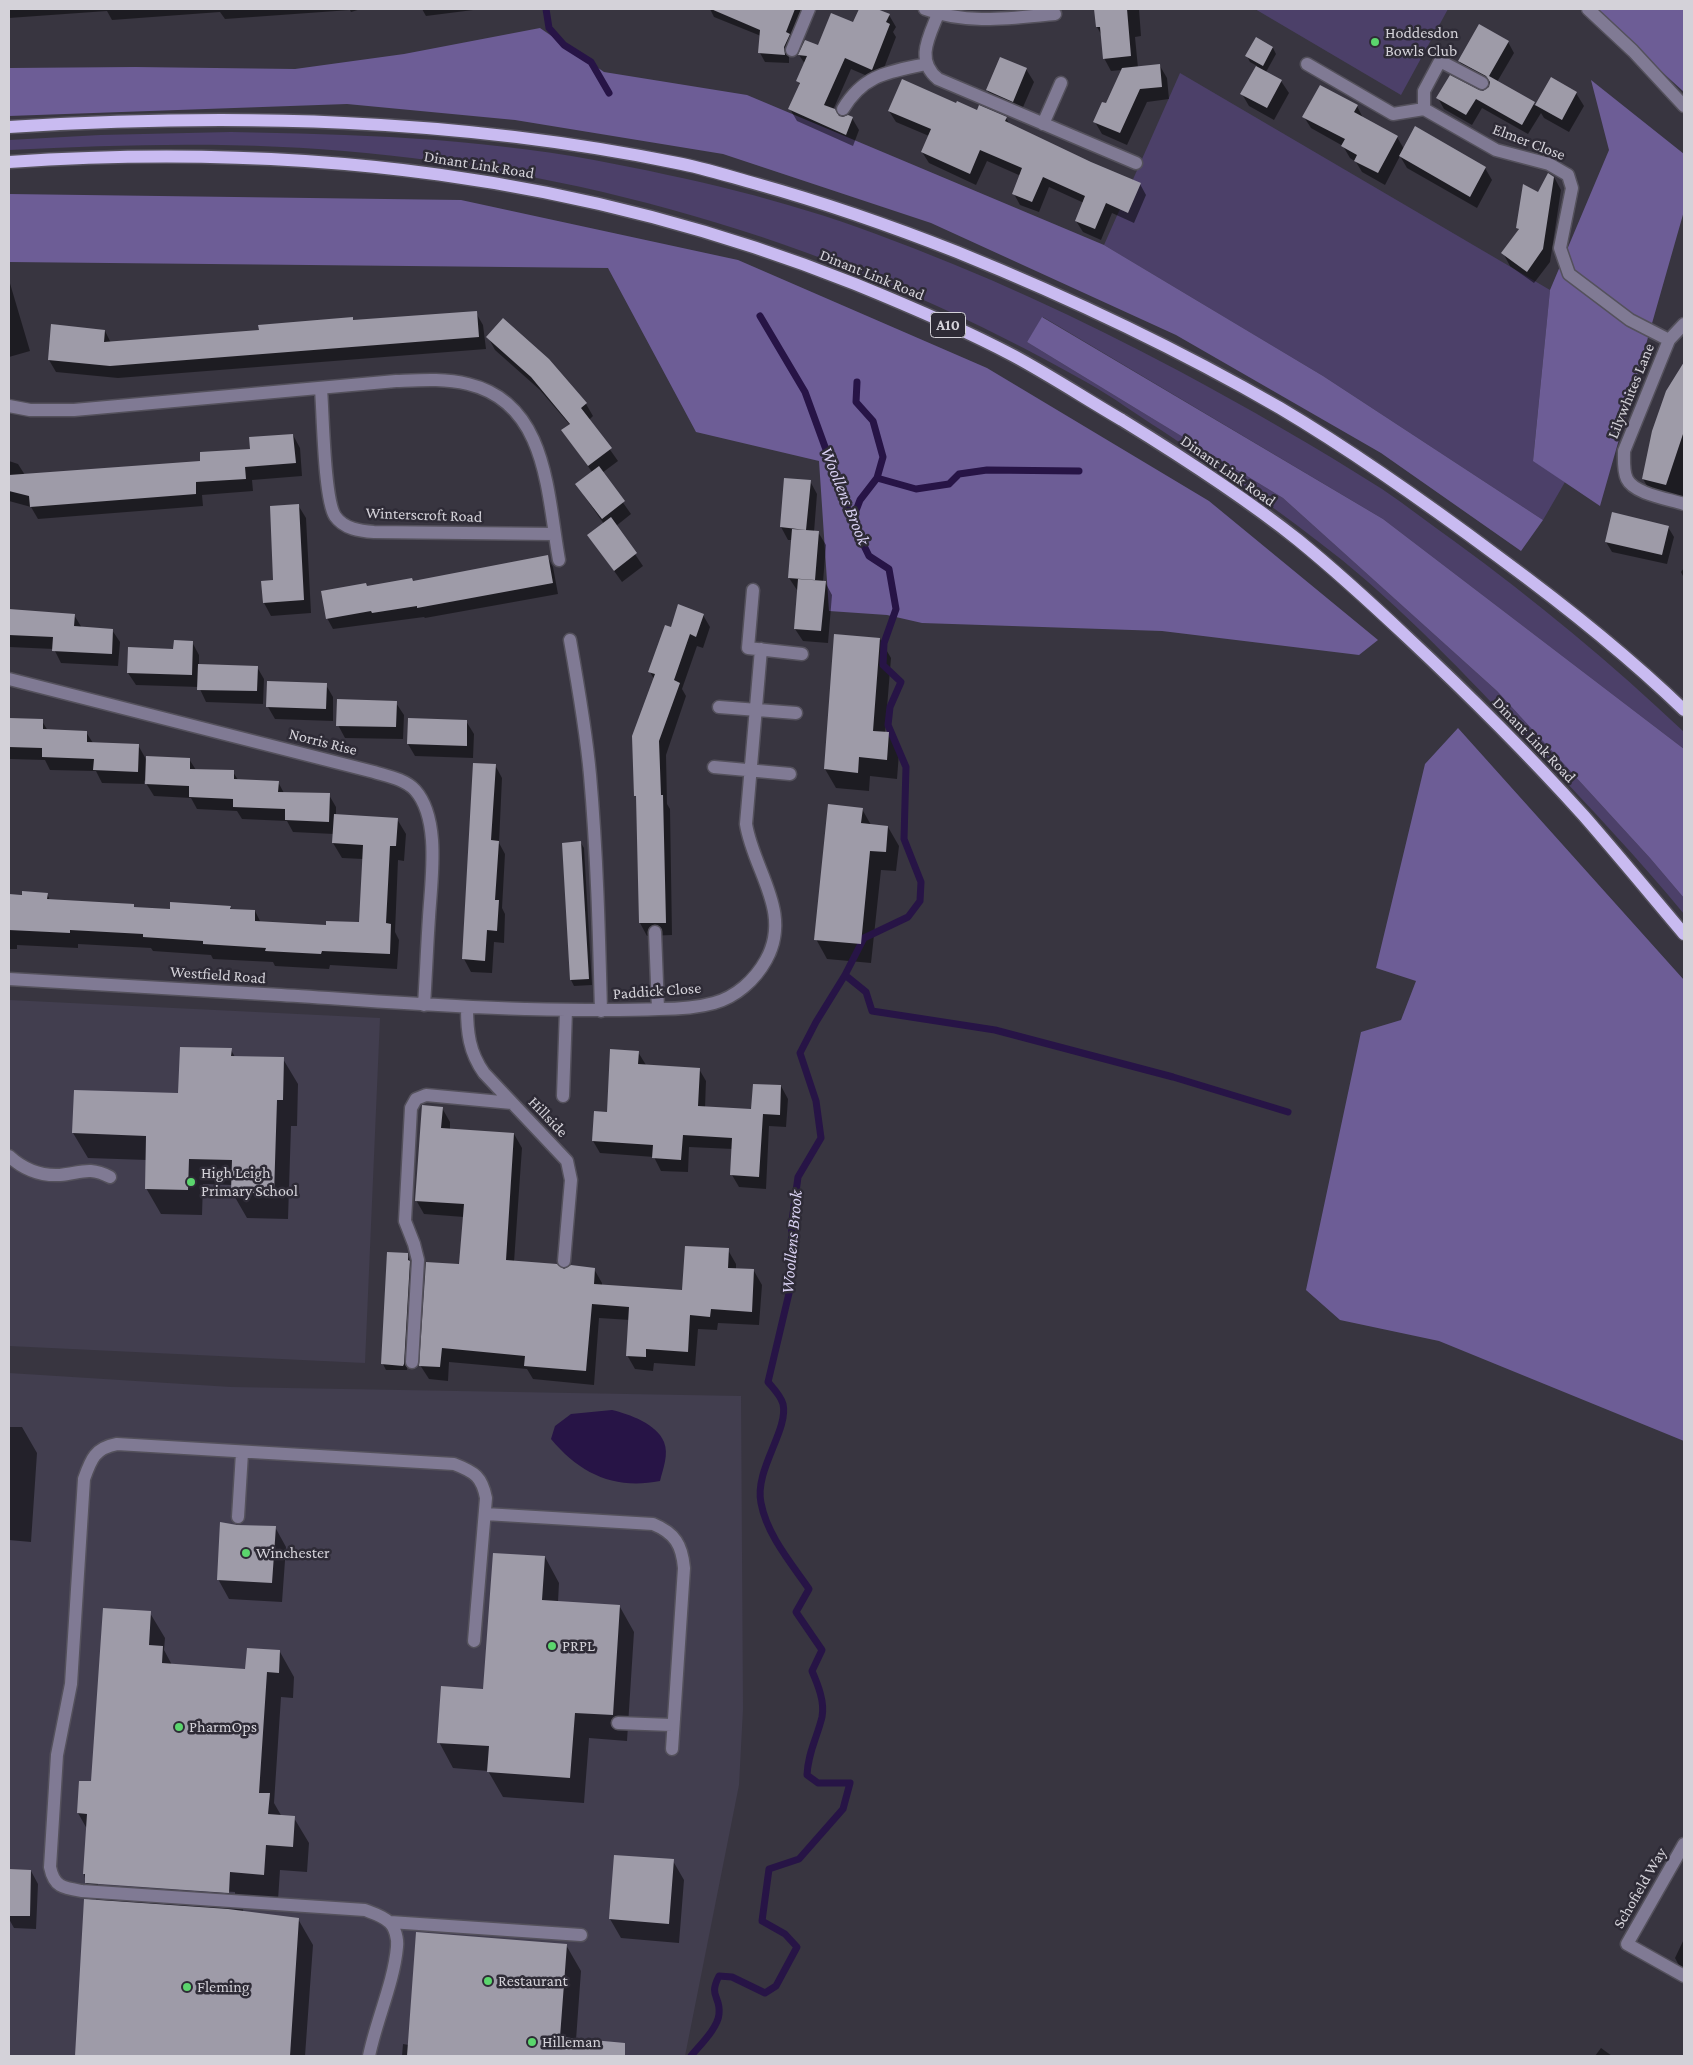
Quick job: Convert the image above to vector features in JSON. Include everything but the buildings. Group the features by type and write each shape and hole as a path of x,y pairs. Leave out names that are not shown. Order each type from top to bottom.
{"main road":[{"name":"Dinant Link Road","path":"9,128 161,121 295,120 457,129 538,138 682,164 844,209 1038,285 1202,365 1282,410 1355,455 1483,544 1606,641 1684,710"},
{"name":"Dinant Link Road","path":"9,162 161,158 284,160 360,164 450,175 601,203 663,219 752,246 816,269 908,306 1011,355 1082,396 1163,446 1297,540 1383,615 1519,746 1584,817 1684,934"}],"street":[{"path":"792,50 809,9"},
{"path":"925,9 938,14 972,20 1055,14"},
{"path":"1588,9 1633,52 1684,106"},
{"path":"938,14 926,48 926,64 929,72 945,84 1136,162"},
{"path":"1307,64 1393,114 1424,109 1424,91 1440,61 1482,83"},
{"path":"843,108 853,93 867,81 890,72 926,64"},
{"path":"1043,124 1060,83"},
{"name":"Elmer Close","path":"1424,109 1496,150 1549,164 1568,175 1572,188 1560,248 1569,274 1630,320 1670,340"},
{"name":"Lilywhites Lane","path":"1684,324 1670,340 1624,451 1626,479 1632,485 1642,492 1684,504"},
{"path":"9,406 30,410 74,410 427,379 468,384 500,398 521,417 533,437 543,468 559,560"},
{"name":"Winterscroft Road","path":"321,388 329,498 336,516 342,523 351,528 374,532 554,534"},
{"path":"753,590 748,648 802,654"},
{"path":"570,640 584,723 596,846 601,1011"},
{"name":"Paddick Close","path":"424,1004 601,1011 658,1010 712,1004 730,997 750,981 767,958 776,927 774,906 768,886 748,838 746,824 761,649"},
{"name":"Norris Rise","path":"9,679 374,772 399,780 414,789 423,801 428,816 432,854 424,1004"},
{"path":"719,708 796,713"},
{"path":"714,767 790,774"},
{"path":"655,932 658,1010"},
{"name":"Westfield Road","path":"9,979 424,1004"},
{"name":"Hillside","path":"467,1007 467,1026 472,1053 484,1073 567,1161 570,1171 564,1261"},
{"path":"562,1096 566,1010"},
{"path":"412,1362 418,1260 405,1222 411,1108 416,1099 426,1095 512,1103"},
{"path":"9,1156 34,1172 59,1175 87,1170 110,1177"},
{"path":"369,2056 398,1945 396,1933 390,1922 378,1914 365,1910 82,1891 59,1886 52,1876 50,1867 57,1755 71,1684 84,1480 88,1468 95,1455 104,1446 117,1444 242,1453 454,1464 468,1469 478,1477 484,1486 486,1498 474,1641"},
{"path":"238,1517 242,1453"},
{"path":"485,1514 653,1524 667,1530 680,1548 684,1568 672,1726 672,1749"},
{"path":"618,1723 672,1726"},
{"name":"Schofield Way","path":"1684,1844 1627,1944 1684,1976"},
{"path":"390,1922 581,1935"}],"shaded area":[{"path":"1255,9 1448,9 1401,95"},
{"path":"1593,9 1684,9 1684,92"},
{"path":"540,28 604,72 747,95 1104,245 1323,376 1543,520 1521,551 1381,453 1176,335 931,223 723,154 515,120 347,104 9,116 9,68 295,69 404,54"},
{"path":"1180,73 1550,290 1533,460 1565,482 1543,520 1323,376 1104,245"},
{"path":"1591,80 1684,154 1684,211 1600,506 1533,461 1550,290 1609,150"},
{"path":"231,132 413,138 504,147 594,160 737,191 842,222 953,264 1067,315 1179,371 1282,428 1382,489 1484,563 1543,609 1629,681 1684,732 1684,749 1383,519 1043,317 1027,342 1283,498 1497,691 1650,858 1684,898 1684,914 1650,873 1470,680 1395,606 1342,560 1230,477 1107,394 1003,338 917,297 829,261 739,230 648,203 555,182 461,165 322,149 233,145 98,146 9,150 9,140 100,135"},
{"path":"9,194 461,200 738,260 987,368 1209,501 1378,640 1359,655 1162,631 922,623 887,615 829,611 819,461 696,432 608,268 9,262"},
{"path":"1042,317 1383,519 1684,749 1684,898 1650,858 1497,691 1283,498 1027,342"},
{"path":"1458,728 1684,980 1684,1441 1439,1341 1340,1320 1306,1290 1361,1032 1401,1020 1416,981 1376,968 1425,764"},
{"name":"High Leigh Primary School","path":"9,1000 380,1018 365,1363 9,1346"},
{"path":"9,1373 231,1387 741,1396 743,1709 739,1785 685,2056 9,2056"},
{"path":"612,1410 642,1421 660,1436 666,1451 660,1481 628,1483 600,1477 574,1462 551,1439 555,1426 571,1414"}],"waterway":[{"name":"Woollens Brook","path":"546,9 549,28 564,45 591,62 609,93"},
{"name":"Woollens Brook","path":"691,2056 712,2031 718,2019 719,2008 715,1988 719,1976 732,1977 765,1993 776,1986 797,1947 785,1934 762,1921 769,1869 799,1859 843,1809 850,1783 818,1783 807,1775 811,1752 823,1711 819,1688 812,1671 822,1650 796,1612 809,1589 774,1537 768,1526 761,1503 762,1477 777,1438 783,1414 782,1401 768,1382 790,1289 792,1221 798,1177 821,1138 816,1101 800,1053 864,938 908,917 920,901 921,882 904,839 906,767 888,725 890,707 901,682 883,665 884,643 896,609 889,569 869,556 852,521 805,392 760,316"},
{"path":"852,521 860,500 877,478 883,457 873,421 856,402 857,382"},
{"path":"877,478 916,489 949,484 959,474 987,470 1079,471"},
{"path":"845,975 866,992 872,1011 995,1030 1173,1077 1288,1112"}],"place":[{"name":"Hoddesdon Bowls Club","path":"1375,42"},
{"name":"High Leigh Primary School","path":"191,1182"},
{"name":"Winchester","path":"246,1553"},
{"name":"PRPL","path":"552,1646"},
{"name":"PharmOps","path":"179,1727"},
{"name":"Restaurant","path":"488,1981"},
{"name":"Fleming","path":"187,1987"},
{"name":"Hilleman","path":"532,2042"}]}
